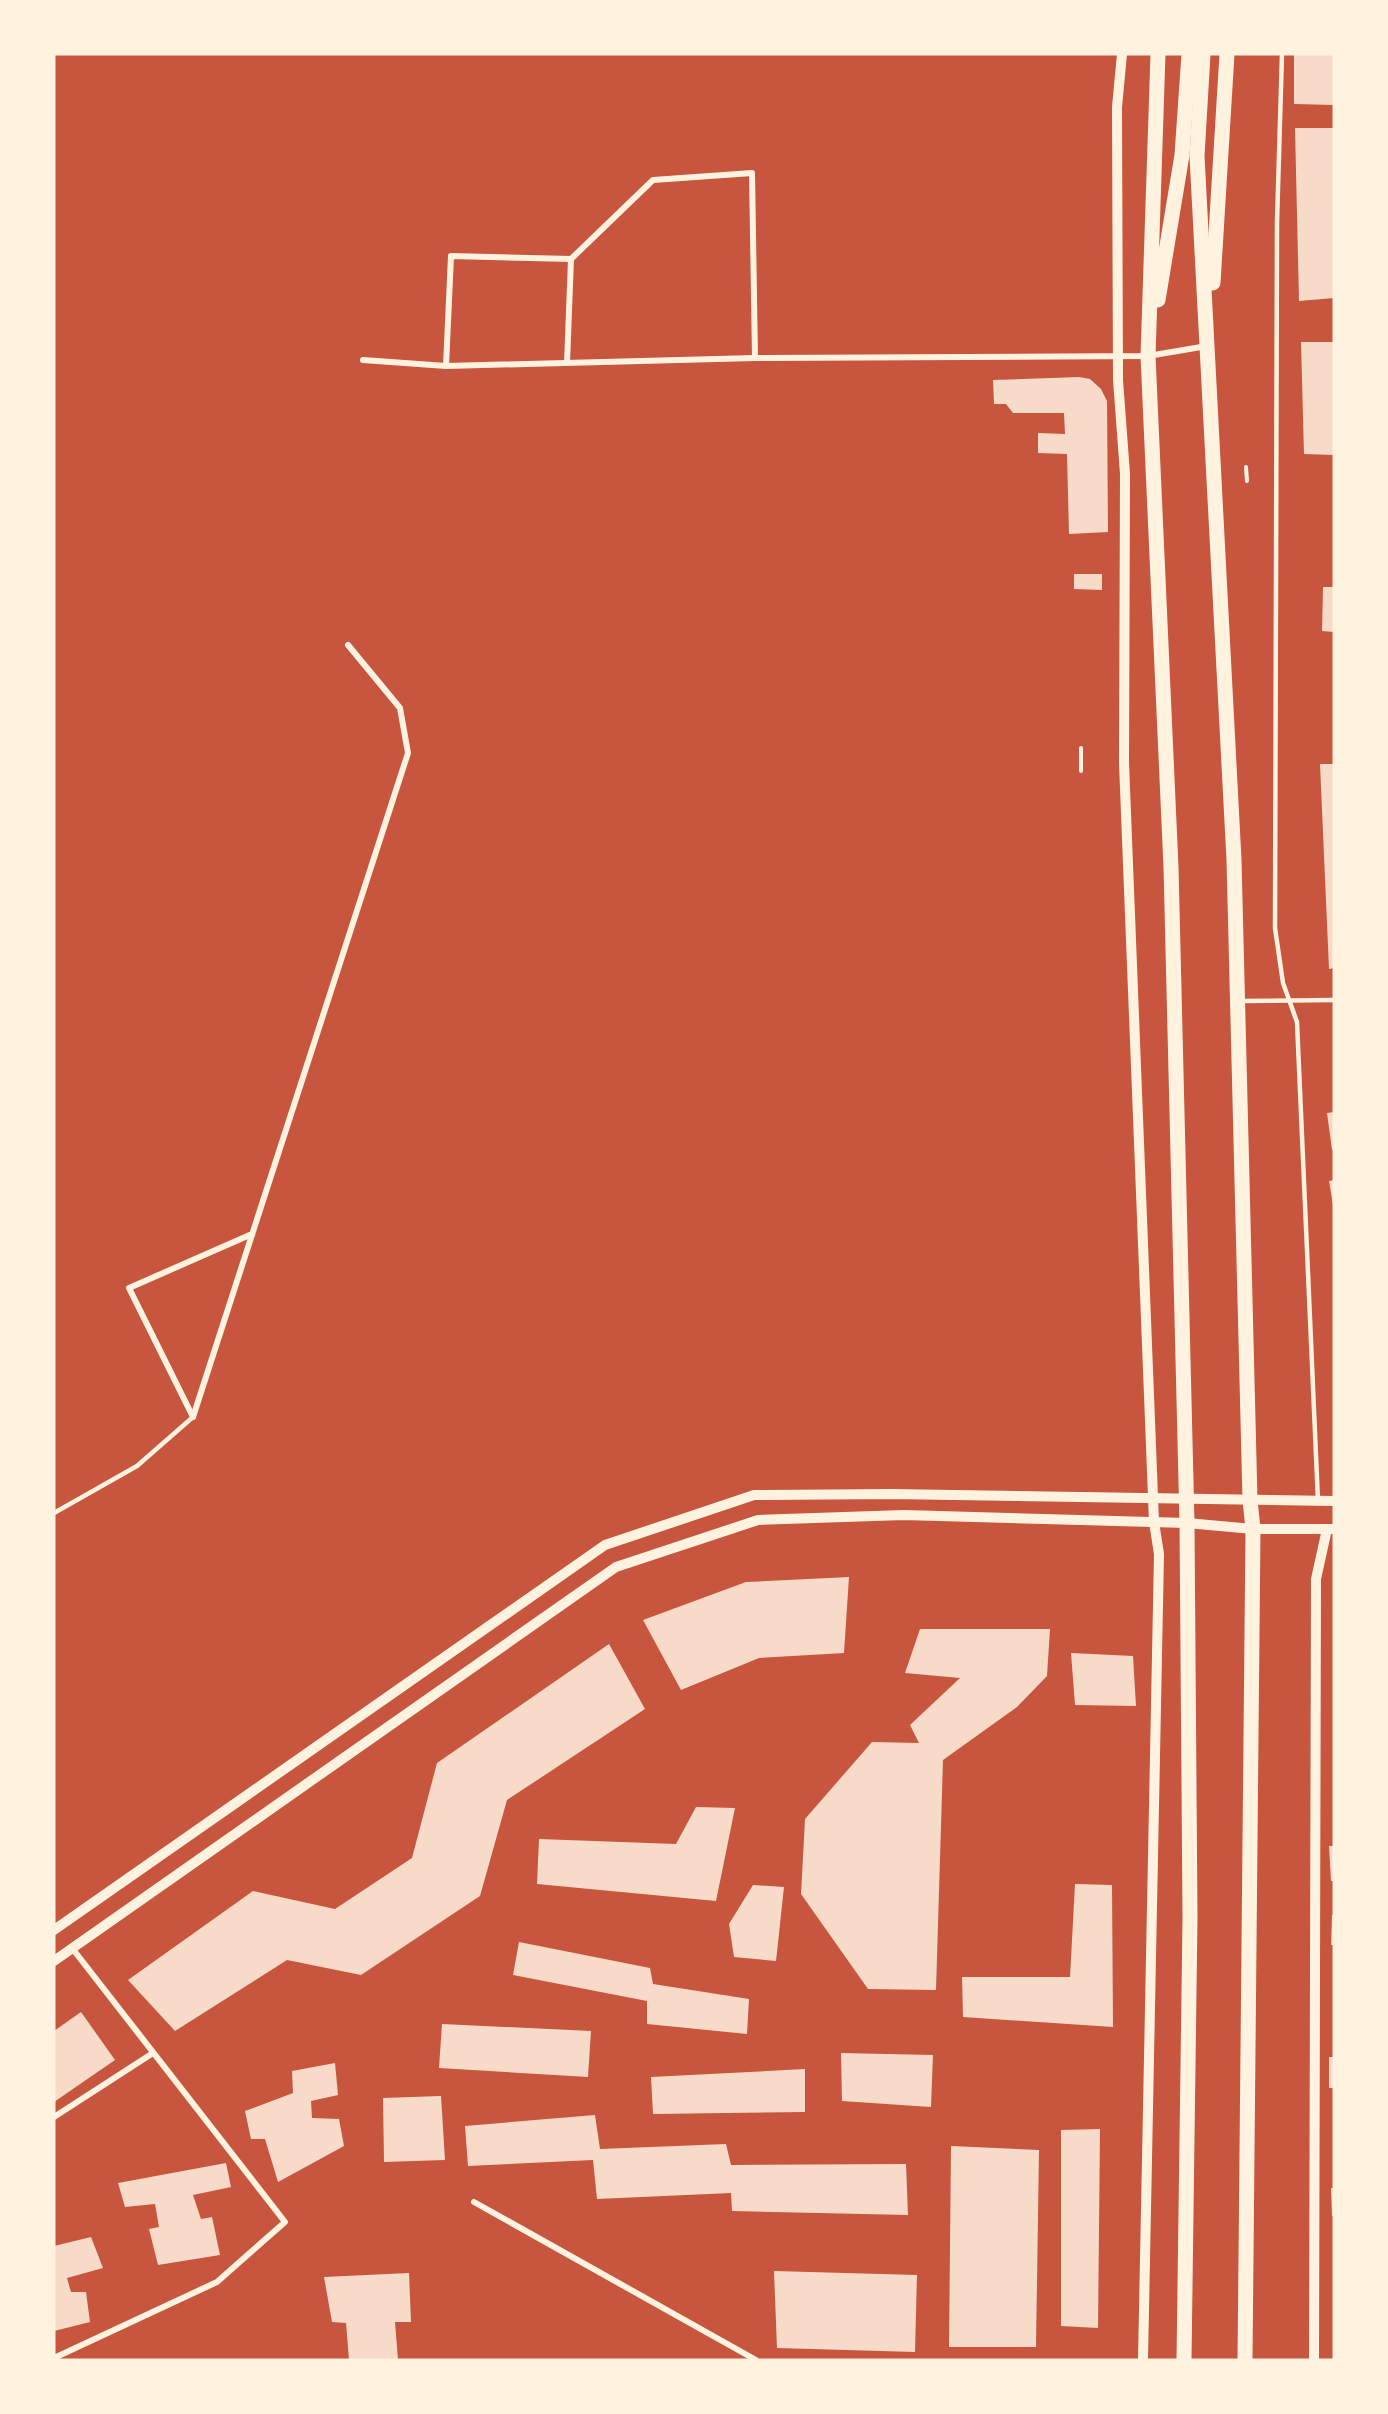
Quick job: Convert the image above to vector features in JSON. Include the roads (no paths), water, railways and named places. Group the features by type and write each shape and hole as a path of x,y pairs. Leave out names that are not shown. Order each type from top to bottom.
{"main road":[{"path":"1158,54 1148,356 1171,867 1187,1523 1190,1918 1184,2360"},
{"path":"1189,54 1189,155 1208,346 1234,860 1250,1500 1253,1529 1245,2360"},
{"path":"1148,356 1189,155 1203,54"},
{"path":"1208,346 1227,54"}],"street":[{"path":"1122,54 1117,107 1118,356 1125,474 1124,763 1154,1522 1159,1554 1143,2360"},
{"path":"567,363 571,260 652,180 752,173 755,358"},
{"path":"446,366 451,256 571,260"},
{"path":"363,360 446,366 755,358 1148,356 1208,346"},
{"path":"193,1417 408,753 400,708 348,645"},
{"path":"193,1417 129,1288 252,1234"},
{"path":"54,1930 605,1545 754,1495 892,1494 1334,1502"},
{"path":"54,1961 616,1567 758,1520 904,1515 1187,1523 1253,1529 1330,1529 1316,1579 1314,2360"},
{"path":"54,2358 217,2282 285,2222 72,1948"},
{"path":"54,2117 153,2053"},
{"path":"474,2202 756,2360"}],"lane":[{"path":"1282,54 1276,222 1275,928 1283,983 1297,1022 1318,1501"},
{"path":"1238,1001 1334,1000"},
{"path":"54,1513 137,1466 193,1417"}]}
